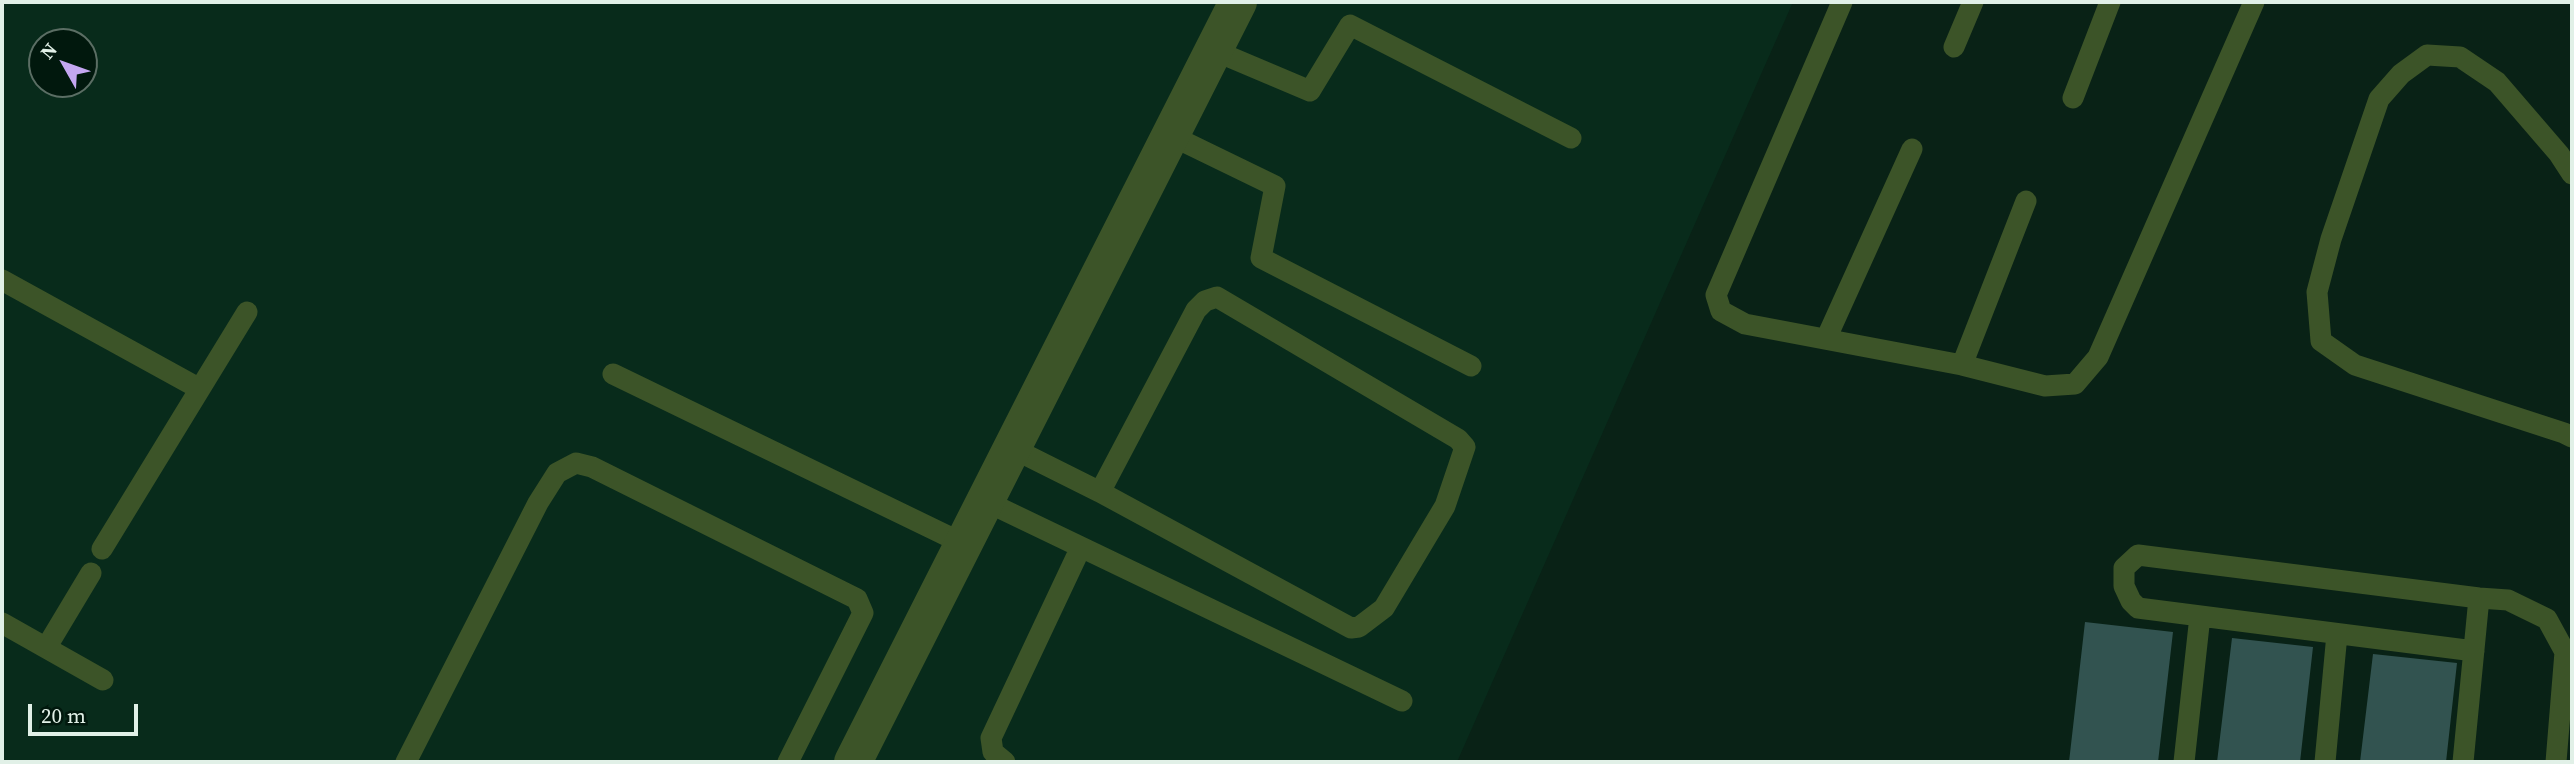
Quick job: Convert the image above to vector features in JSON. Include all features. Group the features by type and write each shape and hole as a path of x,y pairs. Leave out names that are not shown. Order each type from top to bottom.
{"street":[{"path":"853,762 1238,2"}],"lane":[{"path":"1842,2 1716,295 1721,311 1745,324 1962,365 2045,387 2076,384 2098,357 2254,2"},
{"path":"1954,47 1973,2"},
{"path":"2073,98 2110,2"},
{"path":"1213,50 1310,91 1350,25 1571,138"},
{"path":"2572,174 2559,154 2497,82 2460,58 2427,55 2401,74 2379,99 2331,239 2317,292 2321,341 2355,365 2572,437"},
{"path":"1170,135 1276,186 1261,258 1471,366"},
{"path":"1826,340 1912,149"},
{"path":"1962,365 2025,201"},
{"path":"2,280 200,389"},
{"path":"1012,448 1100,492 1350,628 1359,627 1384,608 1406,574 1445,506 1465,447 1458,439 1217,297 1205,301 1196,310 1100,492"},
{"path":"102,549 247,312"},
{"path":"613,374 964,544"},
{"path":"406,762 538,503 556,473 576,463 592,467 857,599 863,613 788,762"},
{"path":"985,501 1402,701"},
{"path":"1005,762 993,752 991,738 1082,547"},
{"path":"2474,651 2138,608 2131,601 2124,586 2124,568 2138,555 2508,600 2547,619 2565,652 2556,762"},
{"path":"46,648 91,573"},
{"path":"2463,762 2479,598"},
{"path":"2185,762 2200,616"},
{"path":"2,623 103,680"},
{"path":"2325,762 2337,634"}],"shaded area":[{"path":"2,2 1793,2 1457,762 2,762"}],"building":[{"path":"2085,622 2173,632 2158,762 2069,762"},
{"path":"2232,638 2313,647 2300,762 2217,762"},
{"path":"2373,654 2457,663 2446,762 2360,762"}]}
